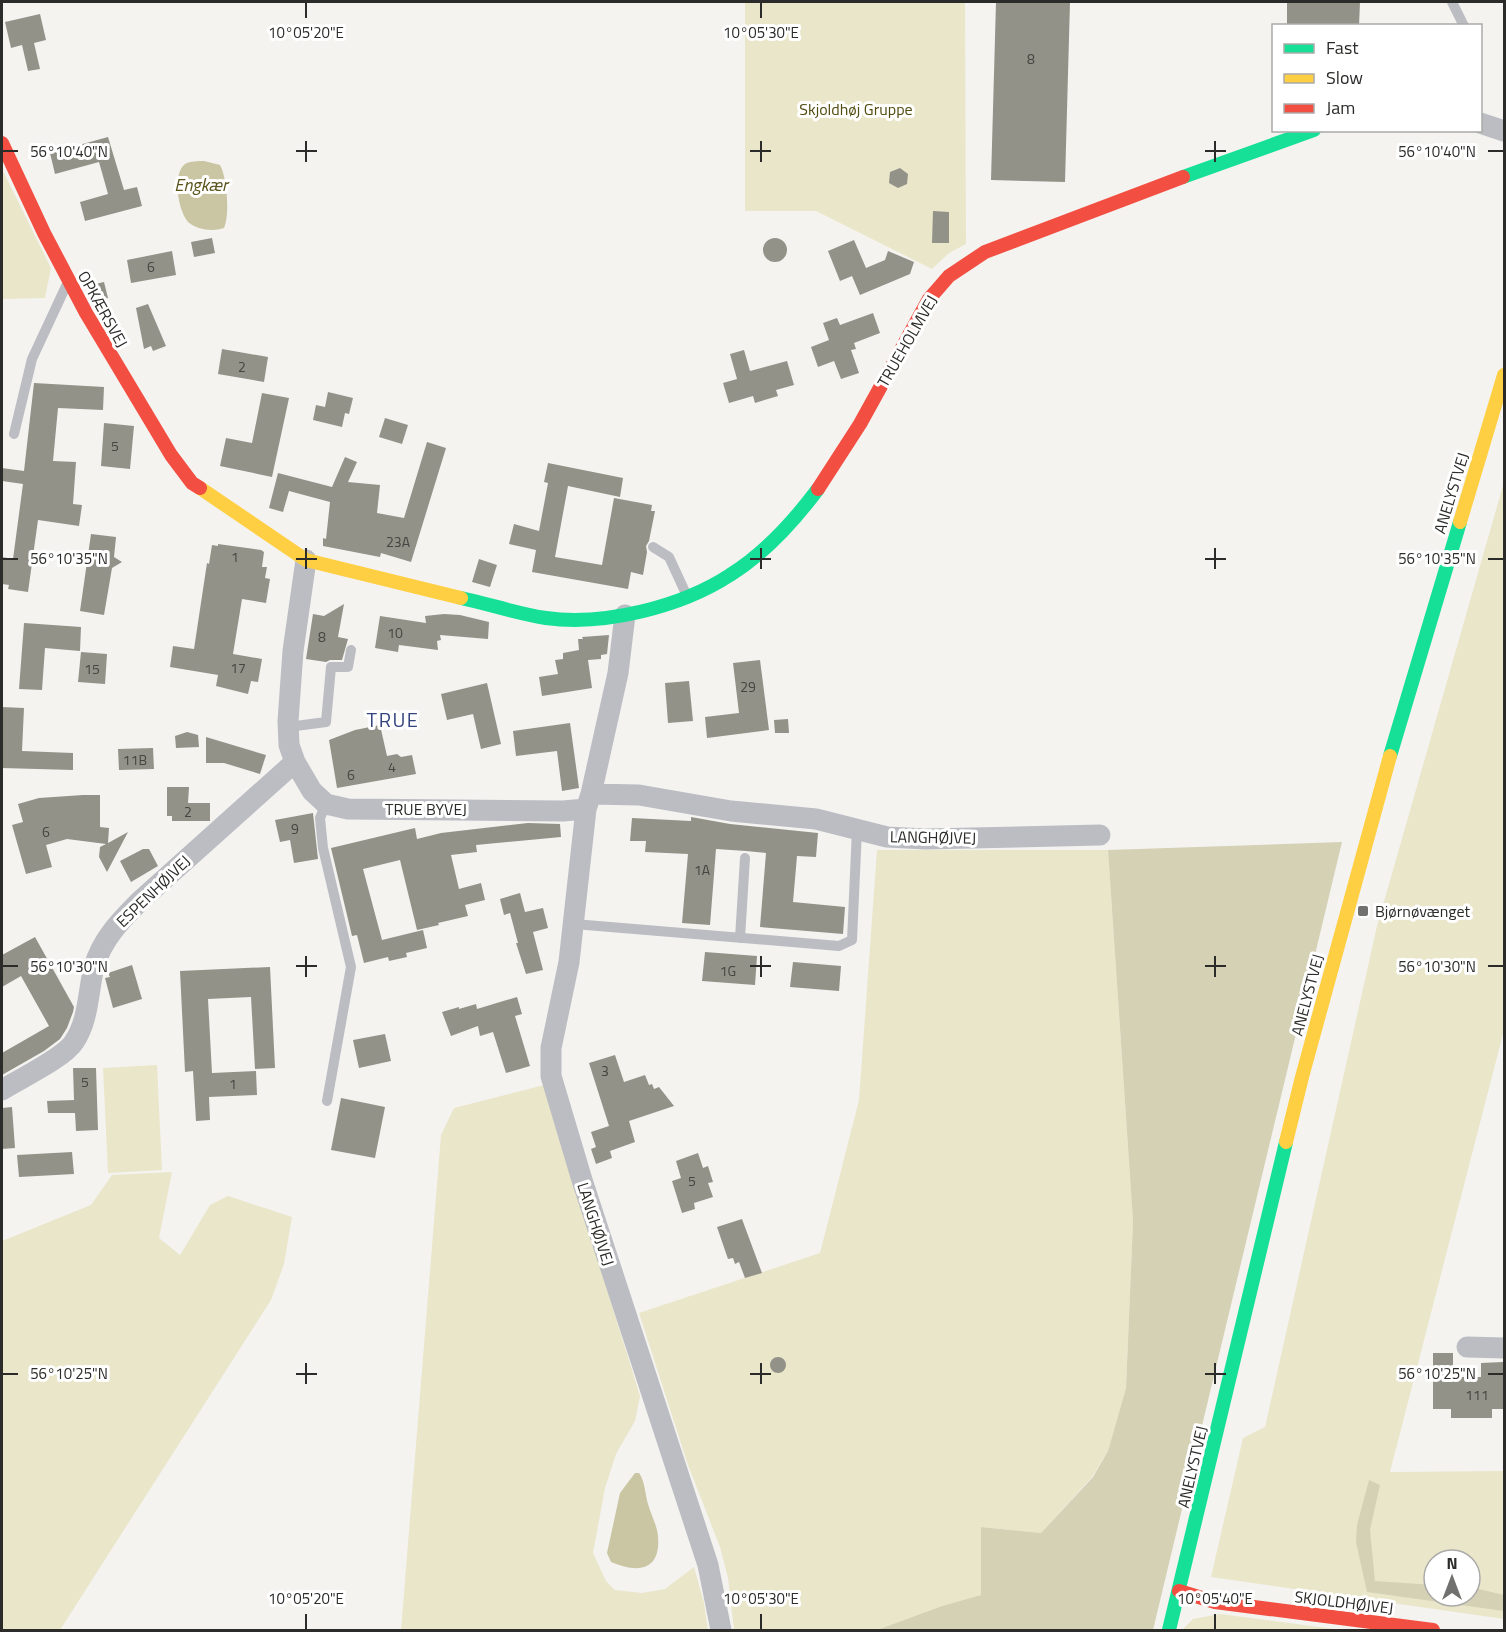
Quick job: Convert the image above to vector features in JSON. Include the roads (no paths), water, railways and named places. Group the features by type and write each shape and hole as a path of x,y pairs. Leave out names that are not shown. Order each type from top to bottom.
{"street":[{"path":"1482,124 1504,131"},
{"name":"TRUEHOLMVEJ","path":"687,596 731,575 764,548 800,513 833,468 860,424 928,299 949,276 985,252 1308,132"},
{"name":"OPKÆRSVEJ","path":"2,143 69,280 111,357 171,455 192,483 306,560"},
{"name":"ANELYSTVEJ","path":"1169,1630 1323,1000 1397,729 1504,375"},
{"path":"326,804 312,791 295,762 289,745 293,651 306,560 546,618 592,620 625,615 687,596"},
{"path":"588,801 618,673 625,615"},
{"name":"ESPENHØJVEJ","path":"2,1090 54,1059 73,1044 81,1029 94,966 104,943 118,923 295,762"},
{"name":"LANGHØJVEJ","path":"721,1630 708,1565 556,1100 551,1076 551,1048 569,962 588,801 639,795 732,811 816,819 887,837 926,839 1100,835"},
{"name":"TRUE BYVEJ","path":"326,804 348,809 563,811 588,801"},
{"path":"1467,1347 1504,1348"},
{"name":"SKJOLDHØJVEJ","path":"1179,1591 1215,1602 1433,1630"}],"lane":[{"path":"1452,2 1463,24"},
{"path":"14,434 32,359 69,280"},
{"path":"653,547 669,557 687,596"},
{"path":"288,727 326,722 331,667 348,667 351,650"},
{"path":"326,804 320,818 323,848 351,967 327,1101"},
{"path":"574,924 839,945 852,940 857,829"},
{"path":"740,938 745,858"}],"water":[{"name":"Engkær","path":"204,161 220,165 222,171 227,196 224,228 205,230 196,227 188,222 181,210 178,184 181,169 187,163"},
{"path":"635,1473 639,1473 643,1480 658,1536 658,1548 656,1557 651,1563 645,1567 630,1568 611,1562 607,1553 620,1493"}],"place":[{"name":"Bjørnøvænget","path":"1363,911"}],"district":[{"name":"TRUE","path":"393,720"}],"park label":[{"name":"Skjoldhøj Gruppe","path":"856,109"}]}
